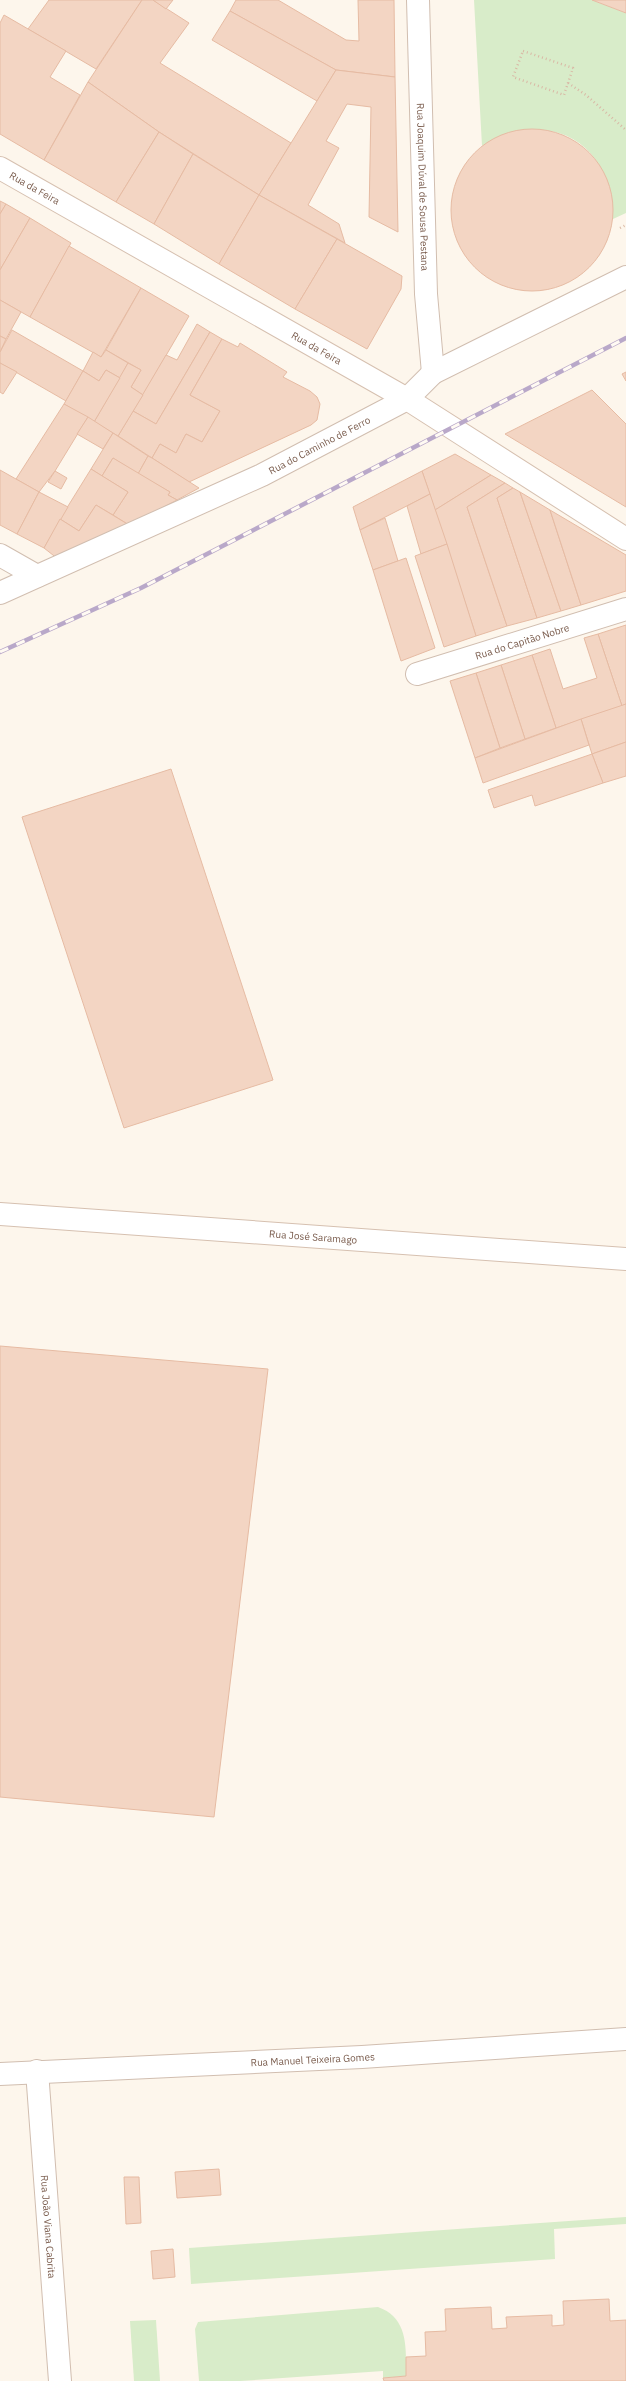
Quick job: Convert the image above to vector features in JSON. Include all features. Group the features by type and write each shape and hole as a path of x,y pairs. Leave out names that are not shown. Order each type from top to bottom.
{"street":[{"name":"Rua Joaquim Dúval de Sousa Pestana","path":"418,0 426,294 433,373"},
{"name":"Rua da Feira","path":"0,168 407,399 626,539"},
{"name":"Rua do Caminho de Ferro","path":"0,593 262,475 407,399 433,373 626,277"},
{"path":"0,555 37,576"},
{"name":"Rua do Capitão Nobre","path":"417,674 626,609"},
{"name":"Rua José Saramago","path":"0,1214 626,1259"},
{"name":"Rua Manuel Teixeira Gomes","path":"0,2074 362,2057 626,2040"},
{"name":"Rua João Viana Cabrita","path":"37,2072 60,2381"}],"path":[{"path":"523,50 572,68 568,83 564,95 513,77 523,50"},
{"path":"568,83 586,95 626,130"},
{"path":"620,228 626,225"}],"green space":[{"path":"474,0 592,0 626,13 626,213 613,219 610,192 602,169 589,151 572,139 553,131 531,130 507,135 482,146"},
{"path":"626,2217 626,2224 554,2229 555,2259 191,2284 189,2248"},
{"path":"378,2307 388,2312 395,2319 404,2336 406,2376 383,2378 383,2371 240,2381 199,2381 195,2329 198,2322"},
{"path":"156,2320 160,2381 134,2381 130,2321"}],"building":[{"path":"49,0 142,0 96,69 28,29"},
{"path":"142,0 153,0 189,23 160,63 291,143 259,195 159,132 88,82"},
{"path":"153,0 173,0 166,9"},
{"path":"236,0 278,0 346,40 359,41 358,0 394,0 395,77 336,70 230,11"},
{"path":"592,0 626,0 626,13"},
{"path":"230,11 336,70 317,101 212,40"},
{"path":"4,15 66,51 50,77 80,95 44,160 0,134 0,23"},
{"path":"336,70 395,77 398,232 369,217 371,107 347,104 326,141 339,148 308,205 339,224 345,243 259,195"},
{"path":"88,82 159,132 116,202 44,160"},
{"path":"532,129 563,135 583,147 595,159 607,179 613,210 607,241 595,261 583,273 563,285 532,291 501,285 481,273 469,261 457,241 451,210 457,179 469,159 481,147 501,135"},
{"path":"159,132 193,154 154,224 116,202"},
{"path":"193,154 259,195 219,264 154,224"},
{"path":"259,195 337,239 295,309 219,264"},
{"path":"0,201 6,204 0,214"},
{"path":"6,204 30,218 0,270 0,214"},
{"path":"30,218 71,243 30,317 0,300 0,270"},
{"path":"337,239 402,276 401,289 367,349 295,309"},
{"path":"69,246 141,288 101,357 30,317"},
{"path":"141,288 189,316 143,395 131,387 141,370 106,350"},
{"path":"0,300 21,312 6,339 0,336"},
{"path":"197,324 210,332 156,424 133,411 166,355 177,360"},
{"path":"12,330 83,371 66,401 0,363 0,352"},
{"path":"210,332 222,339 190,395 220,411 202,442 186,434 176,453 160,444 152,458 118,436 133,411 156,424"},
{"path":"0,336 6,339 0,352"},
{"path":"222,339 238,347 240,343 287,372 283,377 310,391 317,397 320,404 317,420 311,425 189,482 152,458 160,444 176,453 186,434 202,442 220,411 190,395"},
{"path":"106,350 128,363 120,378 106,370 99,381 83,371 93,352 101,357"},
{"path":"0,363 17,372 3,394 0,392"},
{"path":"128,363 141,370 131,387 143,395 118,436 94,422"},
{"path":"106,370 120,378 94,422 64,404 83,371 99,381"},
{"path":"626,372 626,381 622,374"},
{"path":"592,390 626,424 626,507 505,434"},
{"path":"64,404 88,417 55,471 39,492 16,479"},
{"path":"88,417 113,433 103,449 77,434"},
{"path":"113,433 148,456 138,474 113,458 102,476 91,469"},
{"path":"455,454 491,475 435,510 422,471"},
{"path":"148,456 199,488 177,500 168,495 170,492 138,474"},
{"path":"113,458 170,492 168,495 177,500 129,525 113,515 128,492 102,476"},
{"path":"91,469 128,492 113,515 96,505 79,531 60,519"},
{"path":"0,470 39,492 17,534 0,525"},
{"path":"55,471 67,478 61,489 48,482"},
{"path":"422,471 430,494 360,530 353,507"},
{"path":"491,475 505,483 467,507 507,626 476,636 435,510"},
{"path":"505,483 513,488 497,498 537,618 507,626 467,507"},
{"path":"513,488 520,492 561,611 537,618 497,498"},
{"path":"39,492 68,507 44,548 17,534"},
{"path":"520,492 550,510 581,605 561,611"},
{"path":"430,494 447,544 421,554 407,506"},
{"path":"96,505 129,525 58,559 44,548 60,519 79,531"},
{"path":"550,510 626,555 626,591 581,605"},
{"path":"385,518 398,561 373,570 360,530"},
{"path":"447,544 476,636 444,647 415,556"},
{"path":"406,558 435,648 401,661 373,570"},
{"path":"626,625 626,704 622,706 598,634"},
{"path":"598,634 622,706 556,728 532,655 550,649 563,689 597,678 584,638"},
{"path":"532,655 556,728 525,739 501,665"},
{"path":"501,665 525,739 500,748 476,673"},
{"path":"476,673 500,748 475,758 450,681"},
{"path":"626,704 626,742 592,754 581,719"},
{"path":"581,719 589,745 483,783 475,758"},
{"path":"626,742 626,776 603,783 592,754"},
{"path":"592,754 603,783 535,806 532,795 494,808 488,790"},
{"path":"171,769 273,1080 124,1128 22,817"},
{"path":"0,1346 268,1369 214,1817 0,1797"},
{"path":"219,2169 221,2195 177,2198 175,2172"},
{"path":"124,2177 139,2177 141,2223 126,2224"},
{"path":"173,2249 175,2277 153,2279 151,2251"},
{"path":"609,2299 610,2321 626,2320 626,2381 384,2381 383,2378 406,2376 406,2357 426,2356 425,2332 446,2331 445,2309 491,2307 492,2329 507,2328 506,2317 552,2315 552,2326 564,2325 563,2301"}],"railway":[{"path":"0,652 141,588 626,338"}]}
